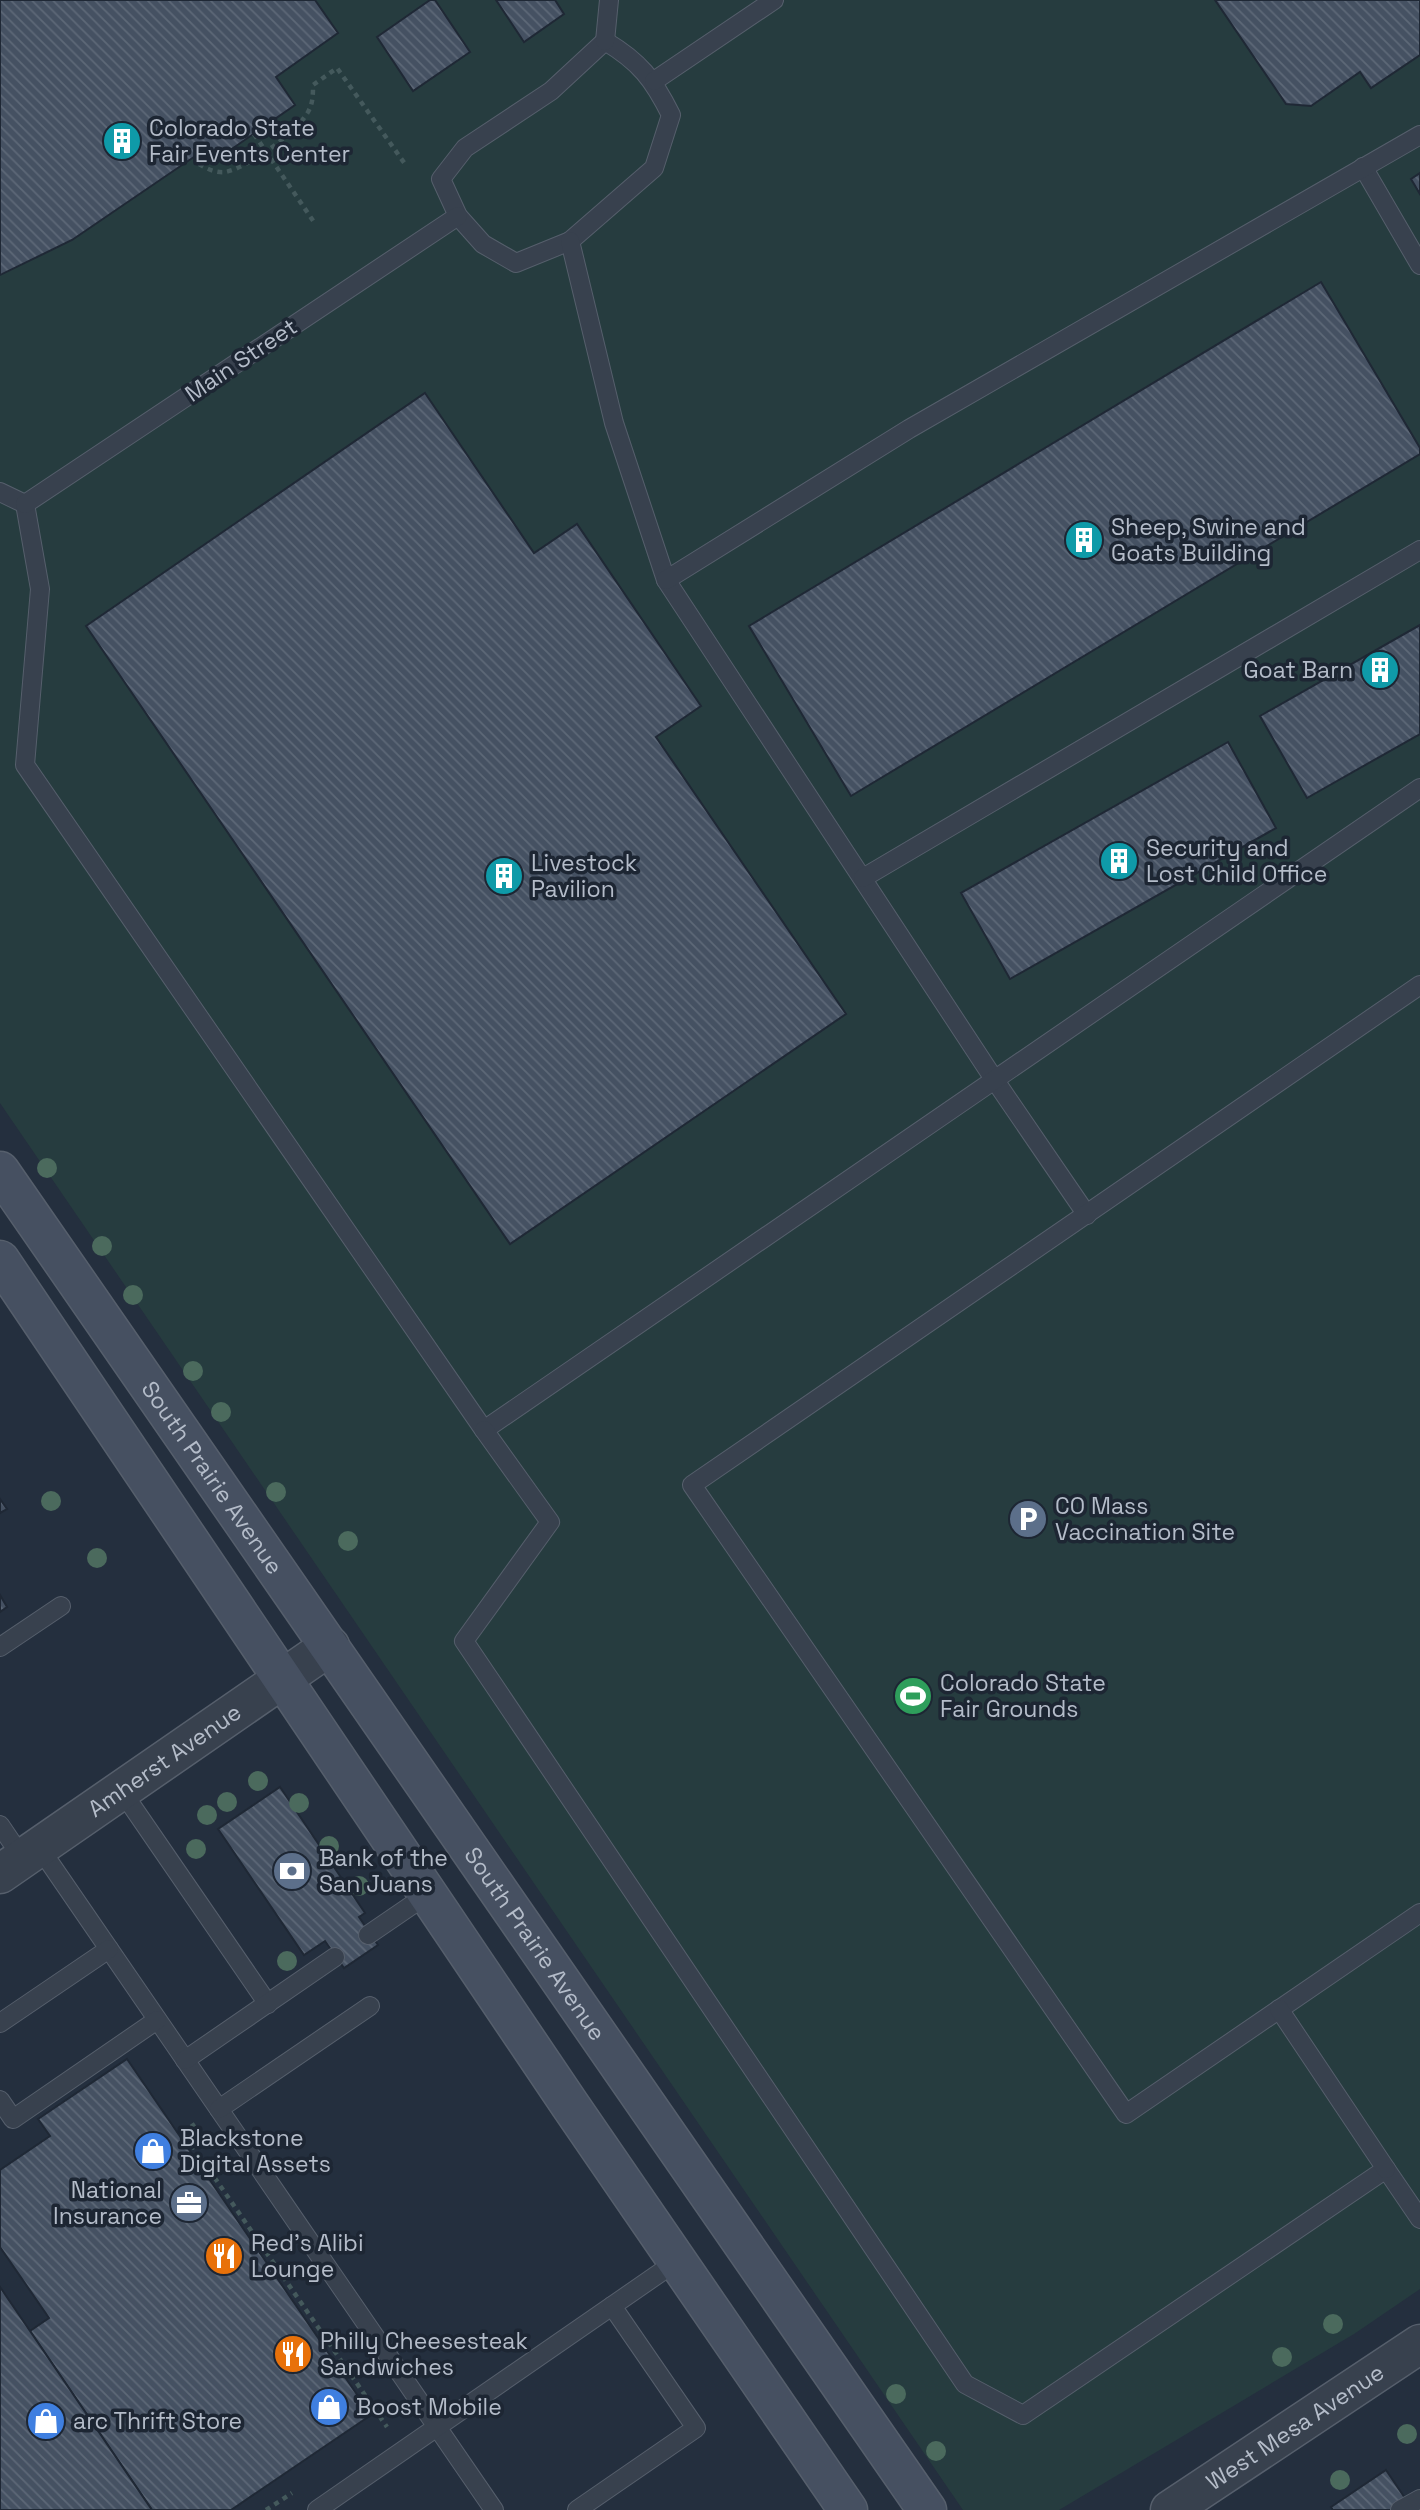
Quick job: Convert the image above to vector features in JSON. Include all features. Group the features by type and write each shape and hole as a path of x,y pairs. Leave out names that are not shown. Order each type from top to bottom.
{"main road":[{"name":"South Prairie Avenue","path":"0,1171 928,2510"},
{"path":"0,1260 848,2510"}],"street":[{"name":"Amherst Avenue","path":"21,1860 330,1646"},
{"name":"West Mesa Avenue","path":"1170,2510 1420,2344"}],"lane":[{"path":"605,41 625,53 654,81 671,115 654,168 570,241 516,263 483,244 458,216 442,179 465,148 551,91 605,41 609,0"},
{"path":"654,81 774,0"},
{"path":"666,580 909,429 1420,135"},
{"path":"1363,167 1420,265"},
{"name":"Main Street","path":"25,504 458,216"},
{"path":"570,241 614,423 666,580 994,1079 1087,1214"},
{"path":"0,492 25,504 40,589 25,765 550,1522 464,1641 965,2384 1023,2415 1386,2169"},
{"path":"863,878 1420,550"},
{"path":"484,1430 1420,788"},
{"path":"1420,985 692,1485 1126,2114 1420,1913"},
{"path":"0,1647 61,1606"},
{"path":"121,1790 268,2004"},
{"path":"0,1825 21,1860 109,1949 494,2510"},
{"path":"368,1935 428,1894"},
{"path":"0,2023 109,1949"},
{"path":"185,2060 335,1957"},
{"path":"219,2109 370,2006"},
{"path":"1279,2009 1420,2219"},
{"path":"0,2100 13,2119 157,2020"},
{"path":"317,2510 677,2261"},
{"path":"577,2510 696,2428 611,2306"},
{"path":"1400,2510 1420,2499"}],"path":[{"path":"200,164 209,170 224,172 266,151 307,114 313,101 313,85 337,68 405,164"},
{"path":"254,134 316,225"},
{"path":"183,2132 404,2450"},
{"path":"267,2510 297,2489"}],"green space":[{"name":"Colorado State Fair Grounds","path":"0,0 1420,0 1420,2289 1354,2334 1059,2510 963,2510 0,1103"}],"building":[{"name":"Colorado State Fair Events Center","path":"0,0 315,0 338,33 276,77 295,105 216,160 207,148 72,240 0,275"},
{"path":"430,0 435,0 470,52 413,91 377,37"},
{"path":"496,0 555,0 564,14 524,42"},
{"path":"1215,0 1420,0 1420,55 1371,88 1360,72 1311,106 1286,104"},
{"path":"1420,173 1420,194 1411,179"},
{"name":"Sheep, Swine and Goats Building","path":"1321,282 1420,448 1420,454 851,796 749,626"},
{"name":"Livestock Pavilion","path":"425,393 534,553 577,524 701,706 656,737 846,1014 510,1244 86,626"},
{"name":"Goat Barn","path":"1420,625 1420,734 1307,798 1260,716"},
{"name":"Security and Lost Child Office","path":"1228,742 1276,828 1010,979 961,893"},
{"path":"0,1499 7,1509 0,1513"},
{"path":"0,1595 7,1607 0,1612"},
{"name":"Bank of the San Juans","path":"280,1787 365,1913 359,1917 378,1945 344,1968 325,1941 304,1955 218,1829"},
{"path":"127,2059 371,2415 231,2510 152,2510 30,2331 49,2318 0,2247 0,2170 50,2136 38,2119"},
{"name":"arc Thrift Store","path":"0,2287 30,2331 152,2510 0,2510"},
{"path":"1386,2470 1413,2510 1333,2510 1331,2507"}],"place":[{"name":"Colorado State Fair Events Center","path":"122,141"},
{"name":"Sheep, Swine and Goats Building","path":"1084,540"},
{"name":"Goat Barn","path":"1380,670"},
{"name":"Security and Lost Child Office","path":"1119,861"},
{"name":"Livestock Pavilion","path":"504,876"},
{"name":"CO Mass Vaccination Site","path":"1028,1519"},
{"name":"Colorado State Fair Grounds","path":"913,1696"},
{"name":"Bank of the San Juans","path":"292,1871"},
{"name":"Blackstone Digital Assets","path":"153,2151"},
{"name":"National Insurance","path":"189,2203"},
{"name":"Red's Alibi Lounge","path":"224,2256"},
{"name":"Philly Cheesesteak Sandwiches","path":"293,2354"},
{"name":"Boost Mobile","path":"329,2407"},
{"name":"arc Thrift Store","path":"46,2421"}]}
